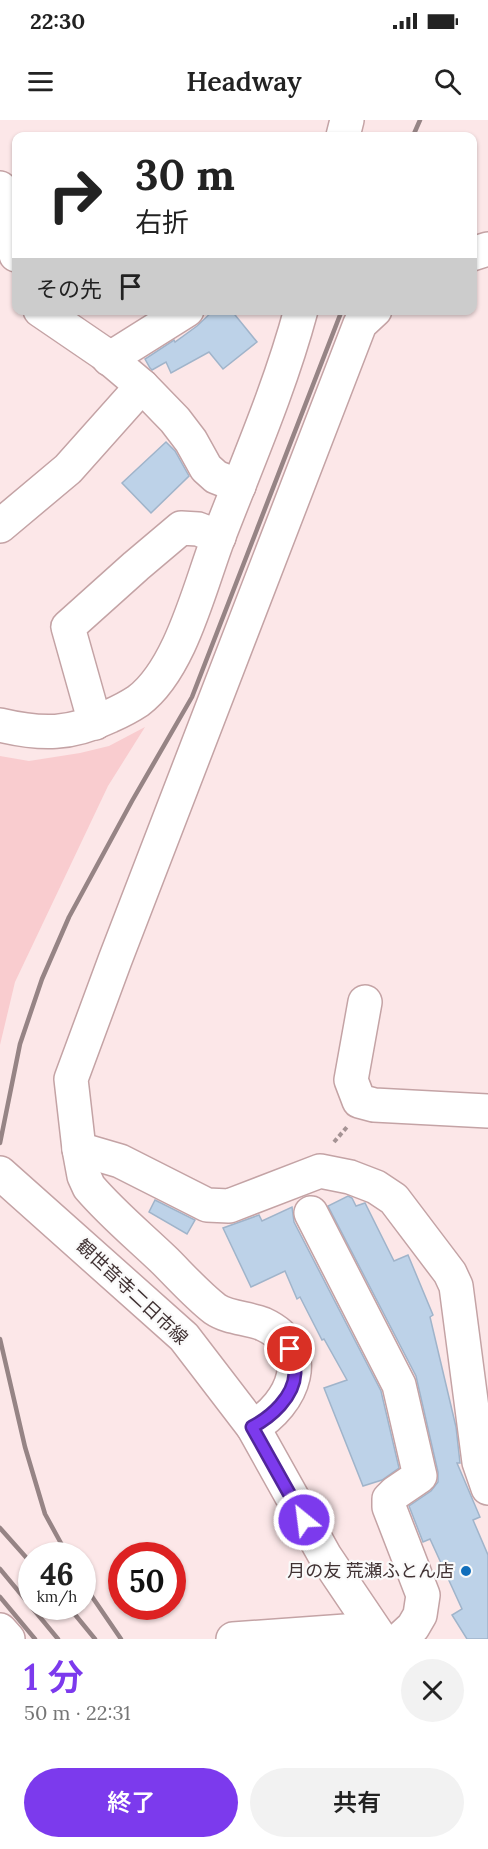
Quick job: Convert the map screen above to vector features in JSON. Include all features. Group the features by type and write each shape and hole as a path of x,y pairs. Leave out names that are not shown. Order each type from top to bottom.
{"street":[{"path":"0,188 12,238"},
{"path":"47,315 109,358 142,386 175,420 191,441 206,468 216,477 239,486"},
{"path":"109,358 179,315"},
{"path":"0,725 47,733 74,730 95,723 139,700 155,684 176,651 281,380 300,315"},
{"path":"252,1427 268,1419 291,1388 295,1375 290,1349 280,1335 263,1324 217,1310 89,1188 84,1176 79,1149 71,1079 360,324 370,315"},
{"path":"0,526 68,469 142,386"},
{"path":"95,723 68,627 181,528 198,529 219,537"},
{"path":"365,1002 351,1080 359,1101 374,1105 488,1111"},
{"path":"79,1149 120,1161 207,1205 219,1207 229,1206 320,1171 368,1183 394,1200 450,1273 456,1286 479,1462 488,1488"},
{"name":"観世音寺二日市線","path":"0,1173 184,1337 252,1427 325,1556 385,1636"},
{"path":"233,1639 385,1636 413,1627 420,1615 423,1595 389,1507 389,1499 395,1493 420,1476 399,1385 311,1213"},
{"path":"0,1630 8,1639"}],"path":[{"path":"320,1171 321,1159 352,1120 345,1105 356,1092"}],"shaded area":[{"path":"145,727 108,786 15,982 0,1045 0,756 29,761 80,753 109,746"}],"building":[{"path":"209,315 235,315 257,342 223,369 209,352 171,373 166,362 152,370 150,368 145,359 197,326"},
{"path":"166,442 175,451 189,476 151,513 122,483"},
{"path":"348,1196 352,1198 356,1206 365,1203 394,1261 408,1255 433,1315 430,1317 456,1427 460,1463 457,1463 480,1517 473,1520 488,1555 488,1639 467,1639 452,1615 462,1609 430,1539 423,1542 409,1506 431,1491 438,1482 438,1472 416,1376 328,1206"},
{"path":"155,1200 195,1220 187,1234 149,1212"},
{"path":"292,1207 294,1222 381,1391 399,1468 382,1480 363,1486 324,1388 347,1380 324,1339 322,1340 300,1297 297,1299 285,1271 251,1287 223,1228 259,1215 262,1221"}],"railway":[{"path":"415,132 420,120"},
{"path":"0,1143 20,1044 42,979 69,917 192,697 340,315"},
{"path":"0,1339 25,1447 45,1514 60,1542"},
{"path":"0,1528 18,1548"},
{"path":"0,1569 58,1639"},
{"path":"0,1597 35,1639"},
{"path":"96,1602 121,1639"},
{"path":"79,1620 95,1639"}],"place":[{"name":"月の友 荒瀬ふとん店","path":"466,1571"}],"route":[{"path":"290,1349 295,1375 291,1388 268,1419 252,1427 304,1520"}]}
